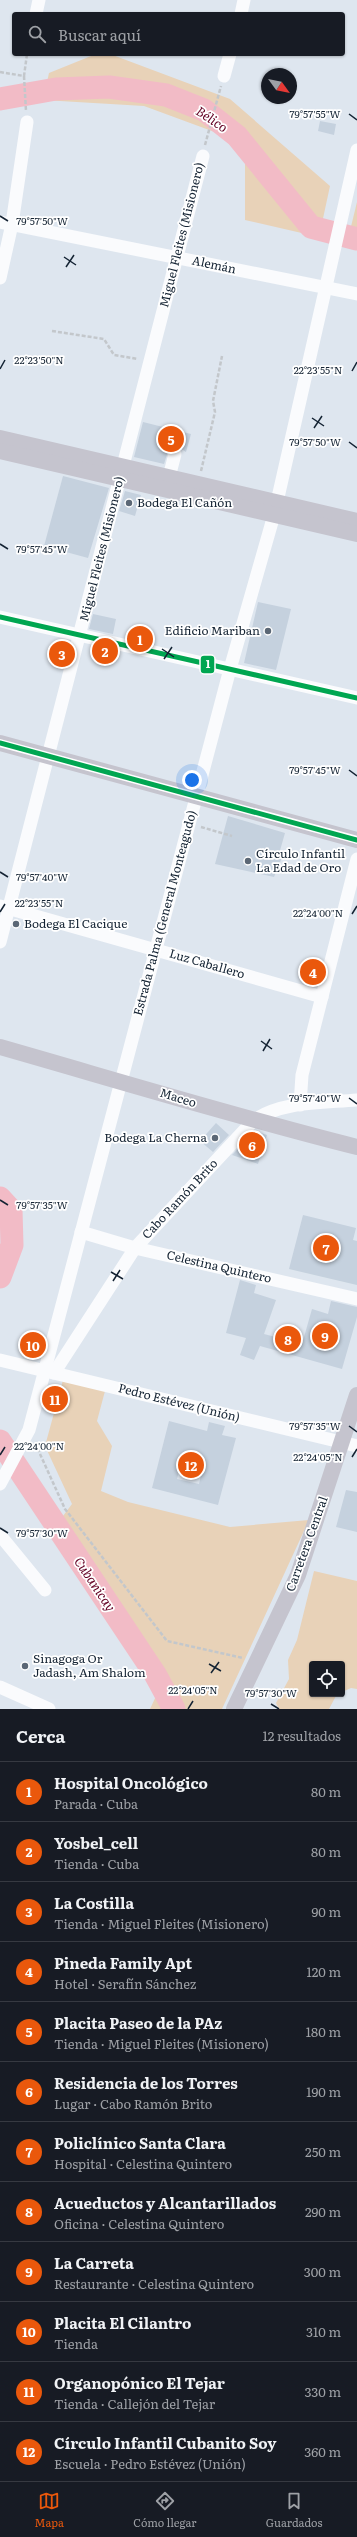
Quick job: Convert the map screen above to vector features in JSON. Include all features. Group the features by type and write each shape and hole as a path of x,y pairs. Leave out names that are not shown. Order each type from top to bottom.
{"main road":[{"path":"0,438 122,473 169,477 198,483 357,534"},
{"path":"0,451 122,473 275,508 357,520"},
{"path":"0,743 357,840"},
{"name":"Maceo","path":"0,1047 253,1121 357,1147"},
{"name":"Carretera Central","path":"234,1709 298,1575 350,1445 357,1395"}],"street":[{"path":"36,12 39,0"},
{"path":"241,12 244,0"},
{"path":"224,76 229,56"},
{"path":"0,278 6,223 27,122"},
{"name":"Estrada Palma (General Monteagudo)","path":"1,1482 29,1430 49,1372 81,1232 155,949 275,508 357,150"},
{"name":"Miguel Fleites (Misionero)","path":"0,942 4,907 49,756 203,156"},
{"name":"Alemán","path":"6,223 357,294"},
{"path":"169,477 175,454"},
{"path":"0,617 357,698"},
{"path":"300,1105 302,1074 357,859"},
{"name":"Luz Caballero","path":"4,907 322,997"},
{"name":"Cabo Ramón Brito","path":"49,1372 135,1248 253,1121 266,1112 300,1105 357,1100"},
{"name":"Celestina Quintero","path":"81,1232 135,1248 357,1299"},
{"name":"Pedro Estévez (Unión)","path":"0,1360 350,1445"},
{"path":"0,1535 45,1590"},
{"path":"0,1687 49,1709"}],"path":[{"path":"26,108 24,76 27,56"},
{"path":"0,72 24,76"},
{"path":"208,135 224,76"},
{"path":"52,331 104,339 114,355 150,361"},
{"path":"198,483 215,412 213,401 222,356"},
{"path":"188,824 232,836"},
{"path":"29,1430 65,1510 167,1641 257,1661"}],"shaded area":[{"path":"91,56 115,56 230,99 330,186 319,237 245,220 245,160 220,134 144,106 43,100 49,73"},
{"path":"357,202 357,247 347,243"},
{"path":"63,1380 105,1391 97,1421 112,1446 101,1491 128,1502 230,1527 309,1520 222,1709 150,1709 164,1679 60,1520 72,1504 45,1446"},
{"path":"314,1571 357,1581 357,1689 351,1688 345,1691 345,1661 309,1661 309,1697 335,1697 329,1709 279,1709 276,1703 289,1679 288,1660 297,1640"}],"building":[{"path":"320,121 336,124 334,135 318,131"},
{"path":"143,422 191,434 186,452 177,446 169,448 164,464 134,457"},
{"path":"63,476 109,488 88,558 44,546"},
{"name":"Bodega El Cañón","path":"125,491 141,495 135,516 119,511"},
{"name":"Edificio Mariban","path":"258,602 291,609 276,670 244,663"},
{"path":"93,614 116,619 113,634 89,629"},
{"path":"228,816 285,833 279,854 283,855 274,877 215,864"},
{"name":"Bodega La Cherna","path":"216,1123 229,1135 213,1152 200,1141"},
{"path":"255,1131 267,1135 258,1164 232,1155"},
{"path":"303,1215 356,1228 353,1240 357,1241 357,1285 289,1269"},
{"path":"240,1280 256,1285 254,1293 276,1300 264,1334 302,1344 312,1309 328,1314 331,1301 357,1307 357,1317 342,1369 260,1346 254,1360 240,1355 246,1338 226,1333"},
{"path":"169,1421 207,1431 209,1422 225,1426 222,1435 236,1438 218,1505 152,1488","holes":["184,1453 205,1458 199,1484 177,1479"]},
{"path":"346,1490 357,1492 357,1532 336,1527"}],"waterway":[{"name":"Bélico","path":"0,99 56,89 109,87 166,95 204,110 237,136 311,227 357,239"},
{"name":"Cubanicay","path":"0,1198 11,1210 12,1245 0,1277"},
{"name":"Cubanicay","path":"0,1441 155,1674 174,1709"}],"transit line":[{"name":"1","path":"0,617 357,698"},
{"name":"1","path":"0,743 357,840"}],"place":[{"name":"Placita Paseo de la PAz","path":"171,439"},
{"name":"Bodega El Cañón","path":"129,503"},
{"name":"Edificio Mariban","path":"268,631"},
{"name":"Hospital Oncológico","path":"140,639"},
{"name":"Yosbel_cell","path":"105,651"},
{"name":"La Costilla","path":"62,654"},
{"name":"Círculo Infantil La Edad de Oro","path":"248,861"},
{"name":"Bodega El Cacique","path":"16,924"},
{"name":"Pineda Family Apt","path":"313,972"},
{"name":"Bodega La Cherna","path":"215,1138"},
{"name":"Residencia de los Torres","path":"252,1145"},
{"name":"Policlínico Santa Clara","path":"326,1248"},
{"name":"La Carreta","path":"325,1336"},
{"name":"Acueductos y Alcantarillados","path":"288,1339"},
{"name":"Placita El Cilantro","path":"33,1345"},
{"name":"Organopónico El Tejar","path":"55,1399"},
{"name":"Círculo Infantil Cubanito Soy","path":"191,1465"},
{"name":"Sinagoga Or Jadash, Am Shalom","path":"25,1666"}]}
